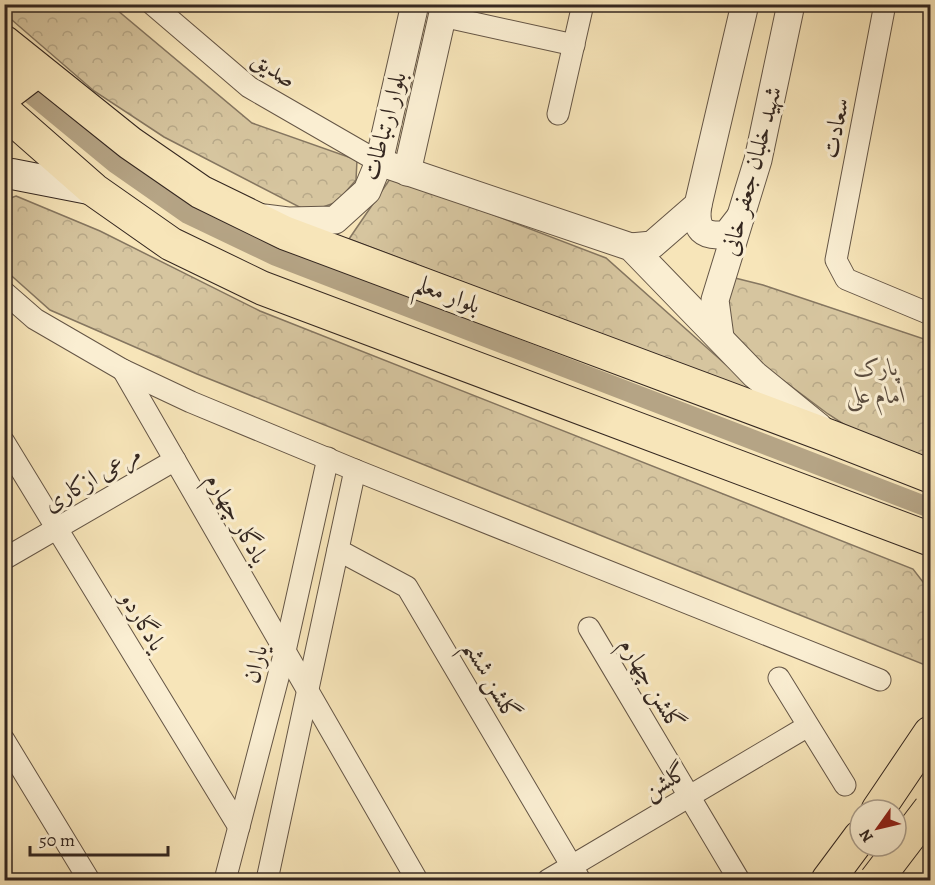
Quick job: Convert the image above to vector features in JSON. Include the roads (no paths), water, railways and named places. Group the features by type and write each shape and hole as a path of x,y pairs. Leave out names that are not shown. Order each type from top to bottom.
{"main road":[{"name":"بلوار معلم","path":"6,46 148,156 201,192 248,216 285,233 930,476"},
{"path":"4,96 38,70"},
{"path":"4,111 94,190 171,244 262,288 925,543"},
{"path":"4,174 94,190"},
{"path":"886,798 930,733"},
{"path":"876,880 930,809"},
{"path":"908,826 914,826 930,834"},
{"path":"828,880 848,854"}],"street":[{"name":"صدیق","path":"152,4 249,87 380,162"},
{"name":"بلوار ارتباطات","path":"248,216 288,221 335,220 367,191 380,162 415,4"},
{"path":"558,114 583,4"},
{"name":"شهید خلبان جعفر خانی","path":"631,247 652,245 698,205 745,4"},
{"name":"شهید خلبان جعفر خانی","path":"720,337 715,300 758,160 791,4"},
{"name":"سعادت","path":"885,4 836,260 846,279 930,314"},
{"name":"بلوار ارتباطات","path":"407,172 444,10"},
{"path":"444,10 574,45"},
{"path":"380,162 631,247 755,375 831,437"},
{"path":"698,205 696,218 698,224 701,230 713,236 727,234 741,216"},
{"path":"4,292 35,319 123,370 191,402 880,680"},
{"name":"یادگار چهارم","path":"123,370 417,880"},
{"name":"یادگار‌دو","path":"4,442 239,827"},
{"name":"یاران","path":"225,880 285,651 328,459"},
{"name":"مرعی ازکاری","path":"4,558 175,460"},
{"path":"267,880 355,470"},
{"name":"گلشن ششم","path":"338,550 408,587 576,873"},
{"name":"گلشن چهارم","path":"589,628 738,880"},
{"path":"778,678 845,785"},
{"name":"گلشن","path":"548,880 576,873 689,797 808,726"},
{"path":"4,740 88,880"}],"waterway":[{"path":"29,92 115,163 188,214 276,256 930,508"}],"park label":[{"name":"پارک امام علی","path":"876,381"}]}
